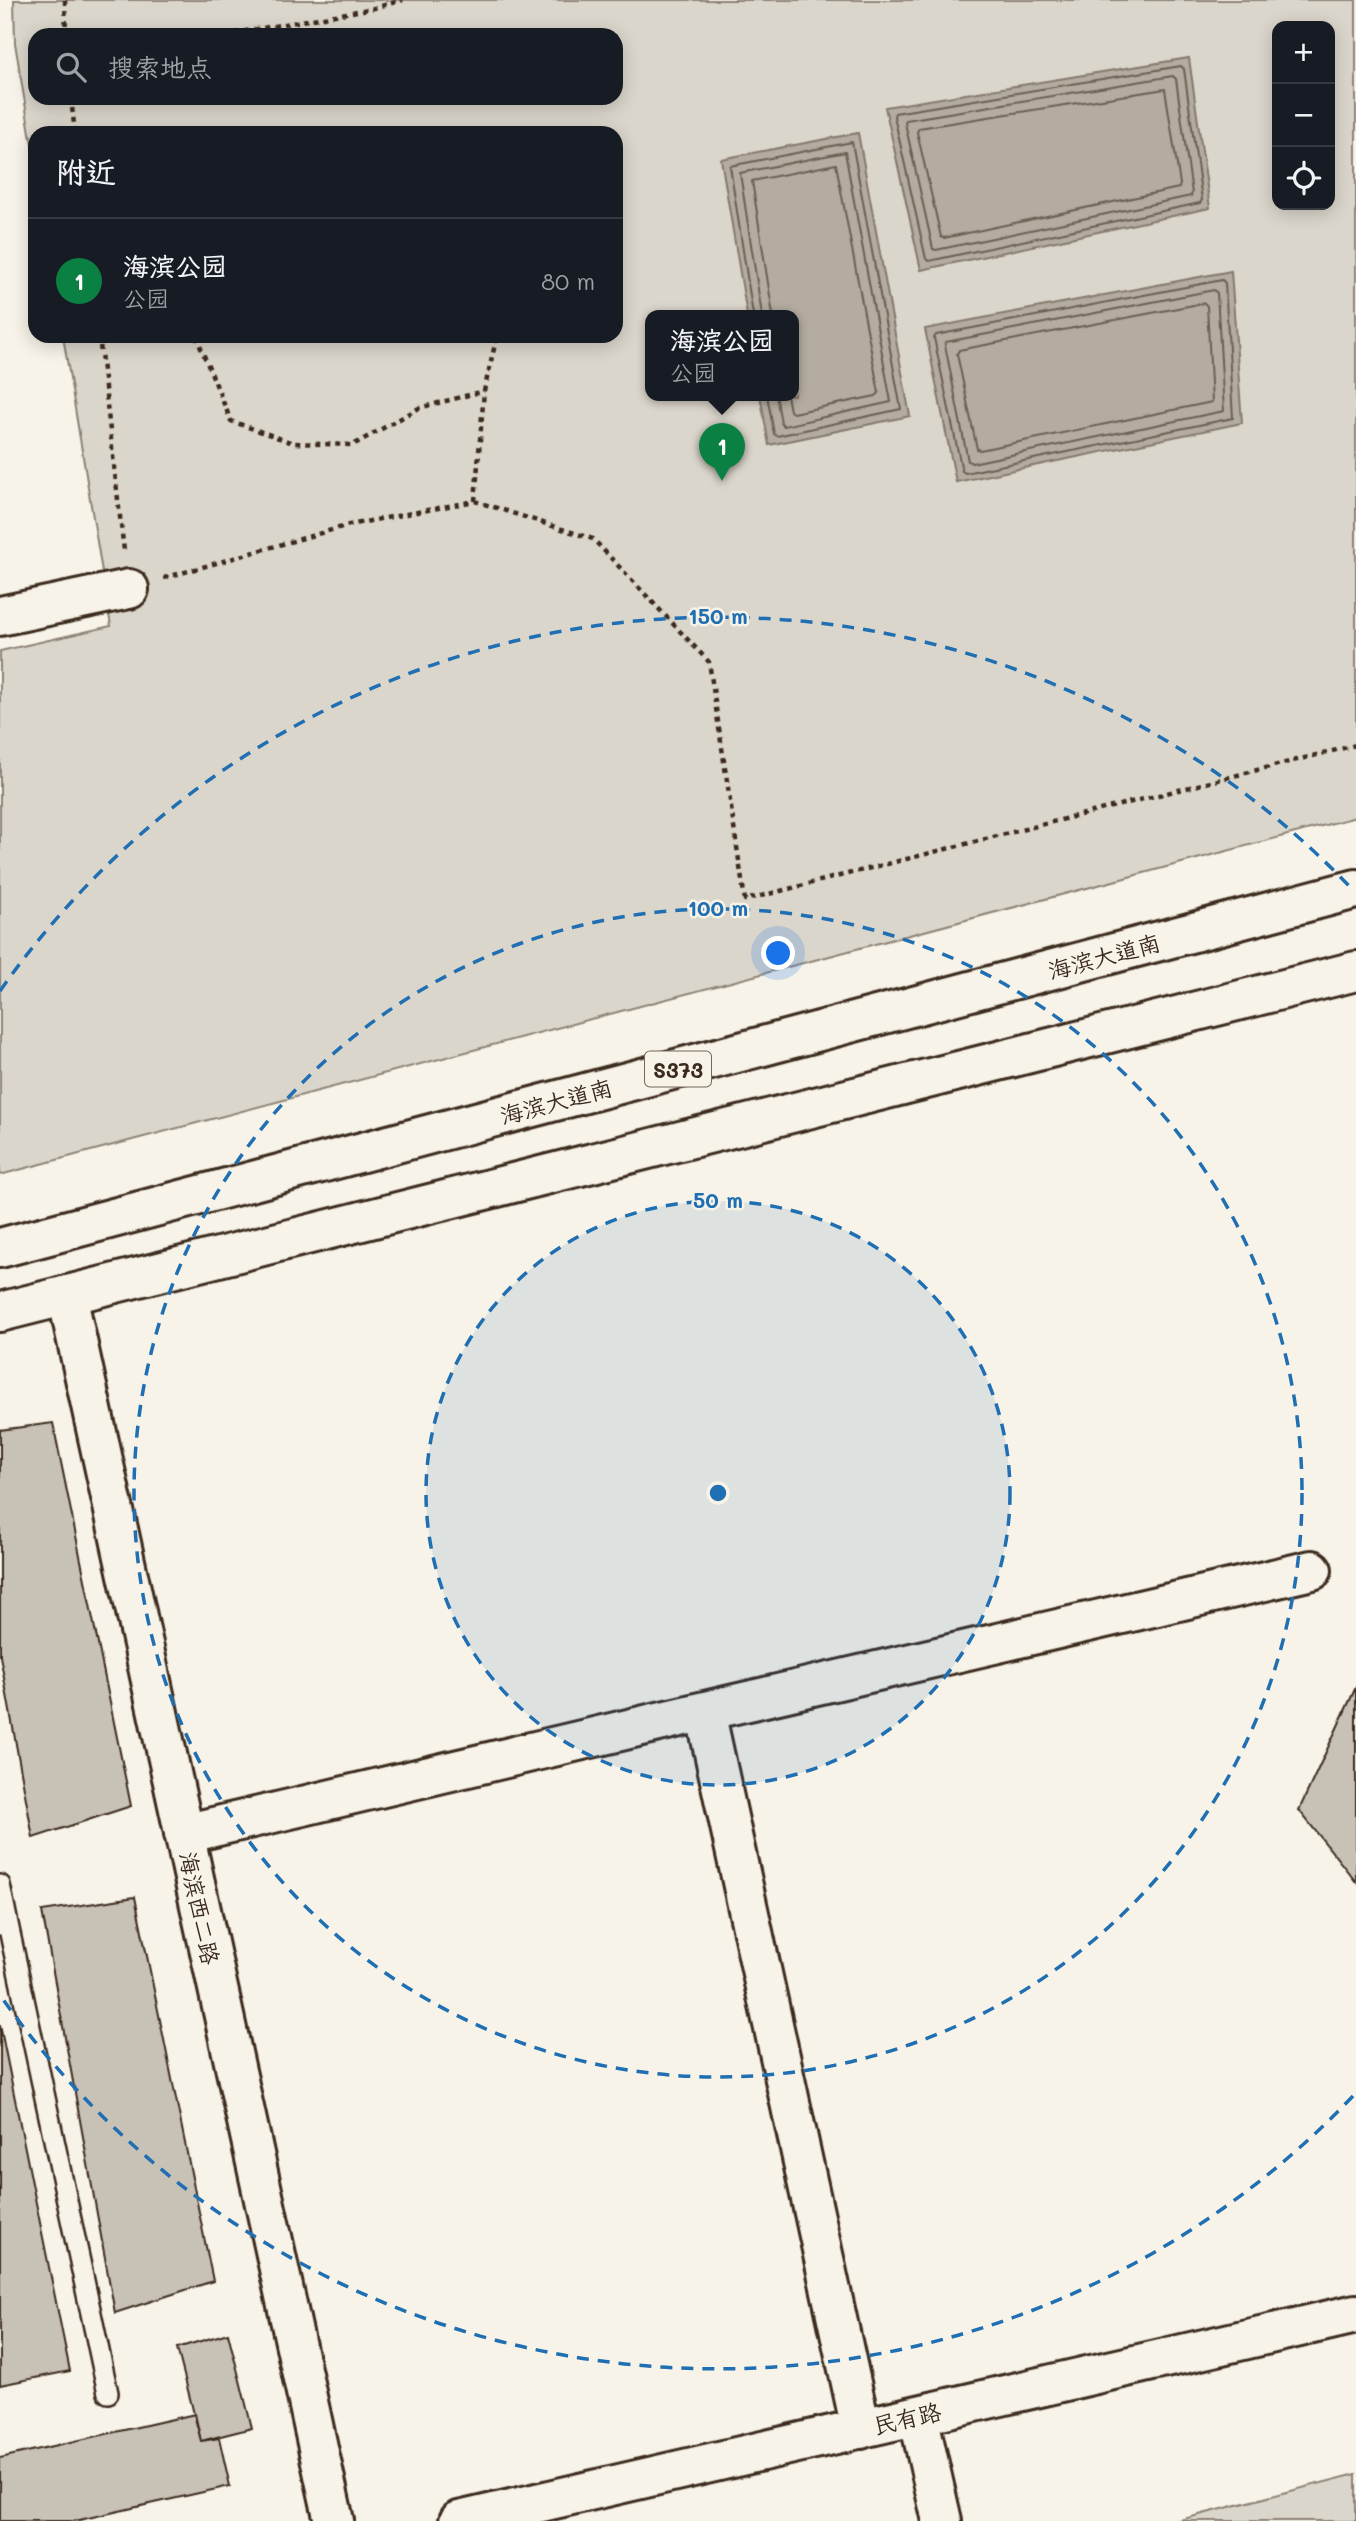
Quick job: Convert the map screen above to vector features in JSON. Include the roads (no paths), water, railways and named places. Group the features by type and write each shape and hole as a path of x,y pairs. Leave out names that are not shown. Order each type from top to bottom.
{"street":[{"path":"0,616 129,589"},
{"name":"海滨大道南","path":"0,1248 1356,889"},
{"path":"0,1312 1356,971"},
{"name":"海滨西二路","path":"67,1295 334,2521"},
{"path":"184,1834 1312,1570"},
{"path":"705,1712 861,2429"},
{"name":"民有路","path":"459,2521 1356,2314"},
{"path":"918,2415 942,2521"}],"lane":[{"path":"0,1885 4,1925 108,2393"}],"water":[{"path":"1189,58 1210,208 921,270 885,107"},
{"path":"858,133 910,416 769,445 761,401 799,401 799,310 746,310 721,159"},
{"path":"1231,271 1242,423 956,482 925,329"}],"place":[{"name":"海滨公园","path":"722,481"}]}
